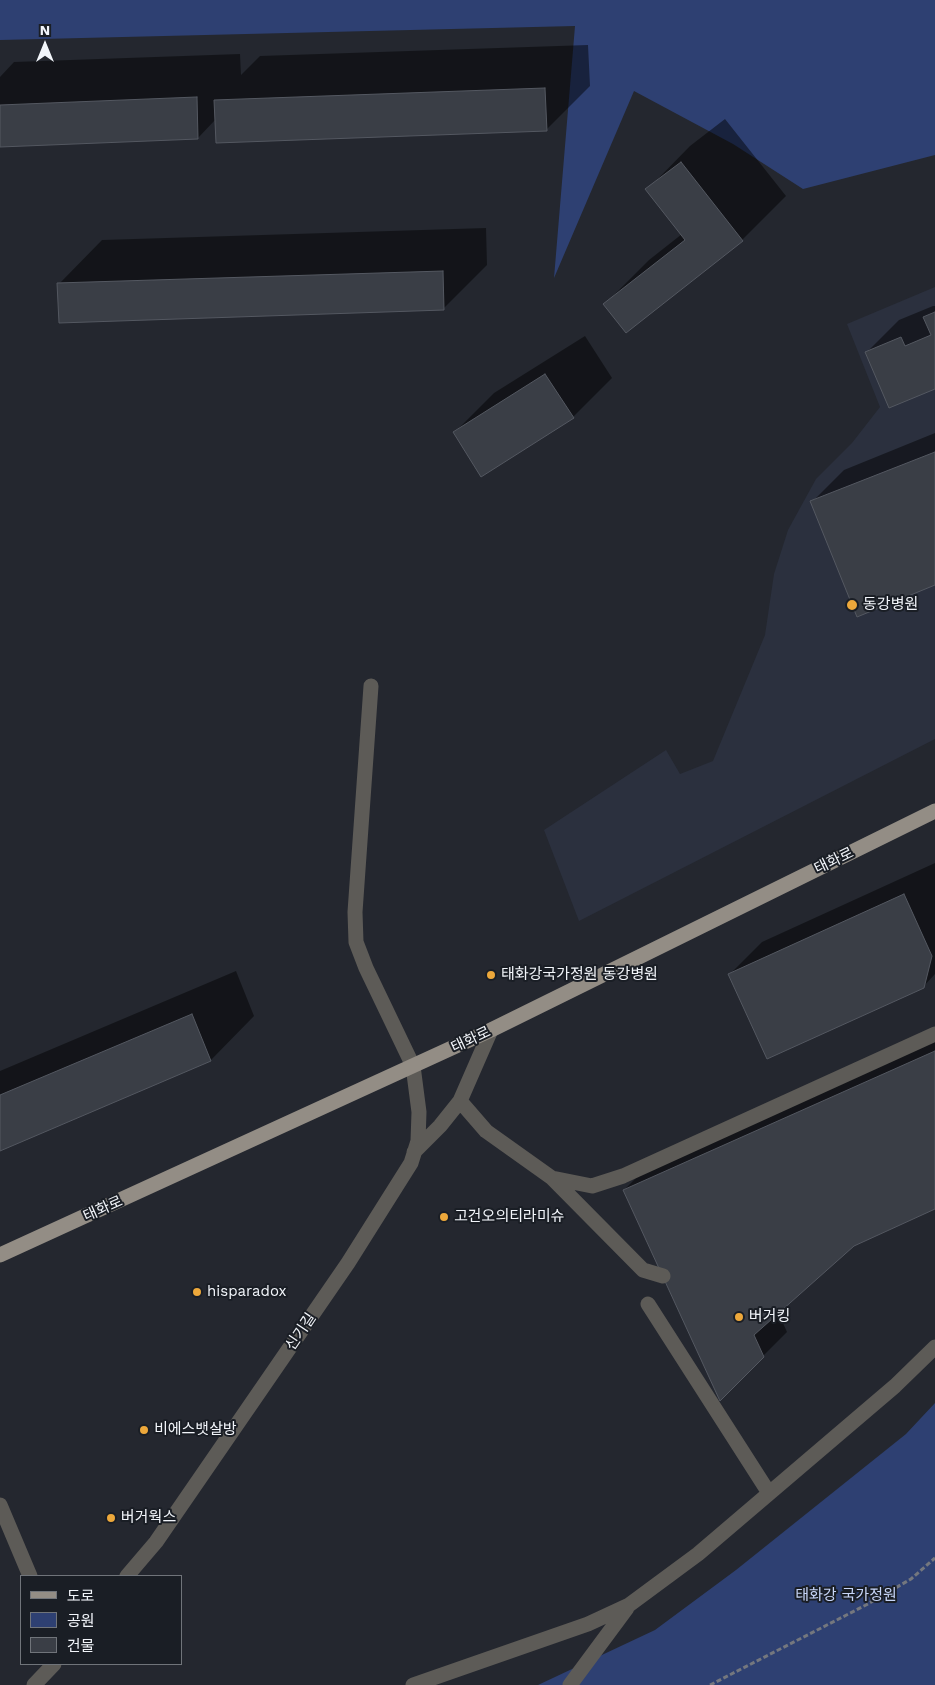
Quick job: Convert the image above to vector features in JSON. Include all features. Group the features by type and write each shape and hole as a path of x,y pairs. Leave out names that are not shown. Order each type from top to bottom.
{"main road":[{"name":"태화로","path":"0,1255 310,1115 491,1030 935,811"}],"street":[{"name":"신기길","path":"128,1575 156,1542 342,1270 411,1163 418,1141 419,1112 413,1066 366,968 356,942 355,912 371,686"},
{"path":"414,1152 440,1126 460,1101 491,1030"},
{"path":"552,1178 592,1186 623,1176 935,1034"},
{"path":"460,1101 486,1131 552,1178 643,1270 663,1276"},
{"path":"648,1304 769,1493"},
{"path":"413,1685 431,1683 588,1624 629,1605 698,1554 895,1386 935,1347"},
{"path":"0,1505 30,1575"},
{"path":"570,1685 629,1605"},
{"path":"34,1685 53,1665"}],"path":[{"path":"710,1685 866,1605 911,1579 935,1558"}],"shaded area":[{"name":"동강병원","path":"935,287 935,739 579,921 544,830 666,750 680,774 713,761 765,635 774,574 788,530 816,479 852,443 880,407 847,324"}],"green space":[{"path":"0,0 935,0 935,155 803,189 733,144 634,91 554,278 575,26 0,40"},
{"name":"태화강 국가정원","path":"935,1403 935,1685 538,1685 655,1630 736,1570 906,1434"}],"building":[{"path":"545,88 547,131 216,143 214,100"},
{"path":"197,97 198,139 0,147 0,105"},
{"path":"681,162 743,241 626,333 603,304 685,240 645,189"},
{"path":"443,271 444,310 59,323 57,283"},
{"path":"935,312 935,389 889,408 865,352 901,337 905,346 931,335 923,317"},
{"path":"545,374 574,418 481,477 453,432"},
{"path":"935,452 935,585 857,617 810,501"},
{"path":"904,894 932,956 924,988 767,1059 728,974"},
{"path":"192,1014 211,1061 0,1151 0,1095"},
{"path":"935,1051 935,1209 854,1246 754,1335 764,1357 720,1401 623,1190"}],"place":[{"name":"동강병원","path":"852,605"},
{"name":"태화강국가정원 동강병원","path":"491,975"},
{"name":"고건오의티라미슈","path":"444,1217"},
{"name":"hisparadox","path":"197,1292"},
{"name":"버거킹","path":"739,1317"},
{"name":"비에스뱃살방","path":"144,1430"},
{"name":"버거웍스","path":"111,1518"}]}
